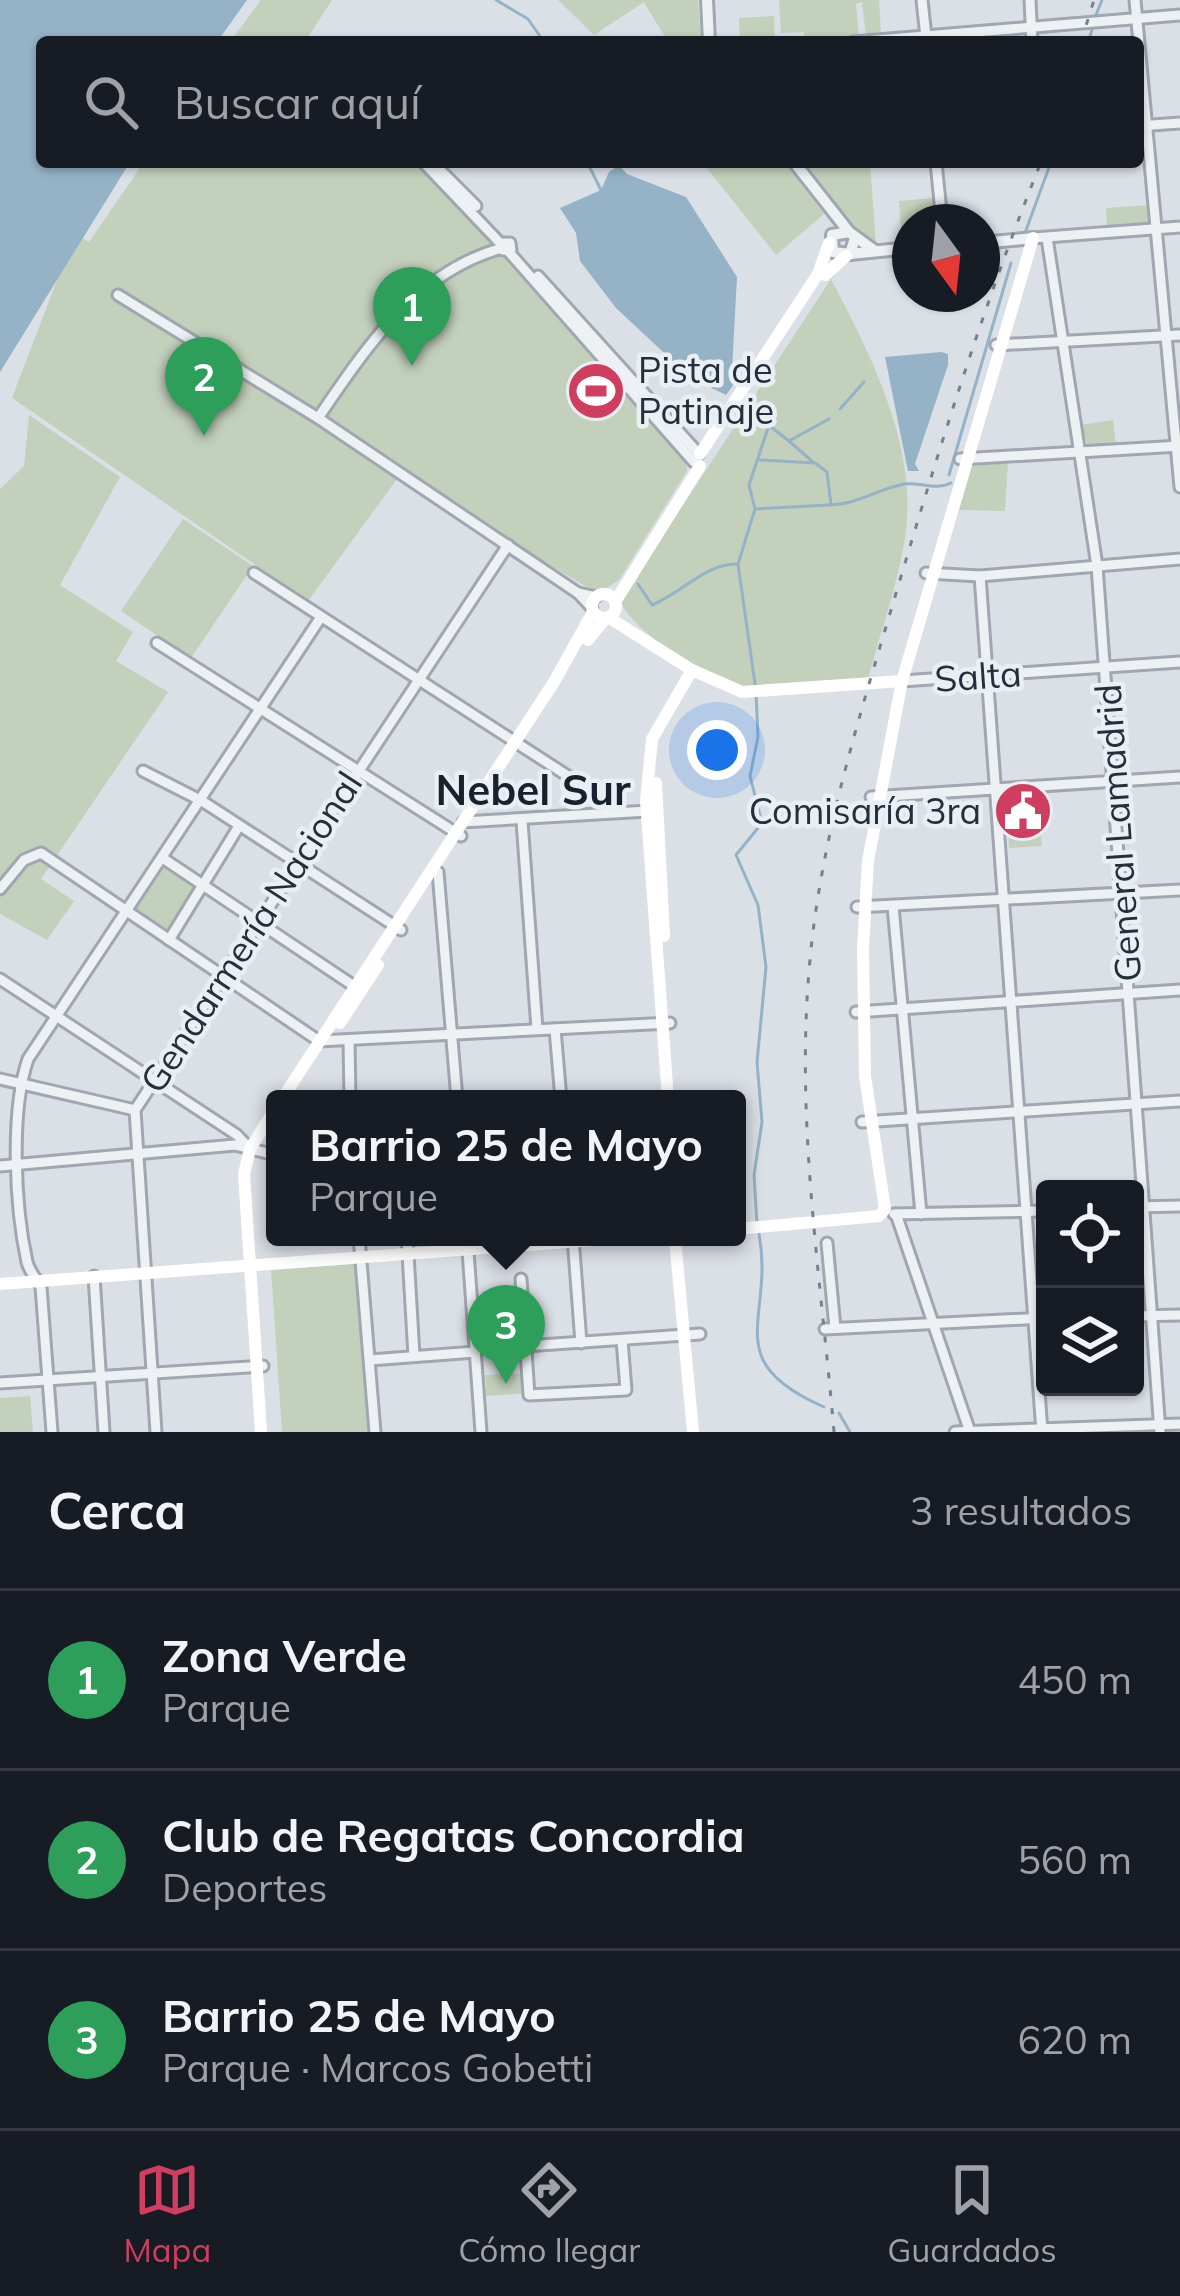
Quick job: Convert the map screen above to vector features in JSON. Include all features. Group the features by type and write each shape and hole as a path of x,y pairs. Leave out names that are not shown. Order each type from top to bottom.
{"main road":[{"path":"750,1224 886,1212 865,1122 859,1012 860,908 875,798 898,681 1035,238"},
{"path":"292,1090 763,363 824,265 830,241"},
{"path":"763,363 827,272 849,255"},
{"path":"602,609 696,672 661,736 651,811 670,1090"},
{"name":"Salta","path":"696,672 742,692 898,681"},
{"path":"397,929 462,829"},
{"path":"264,1432 253,1175 254,1150 266,1127"},
{"path":"254,1150 266,1134"},
{"path":"0,1282 392,1246"},
{"path":"685,1246 697,1432"},
{"path":"36,1278 144,1269"}],"street":[{"path":"707,0 709,36"},
{"path":"922,0 926,36"},
{"path":"1030,0 1032,36"},
{"path":"1135,0 1137,36"},
{"path":"950,36 1180,15"},
{"path":"1144,126 1180,123"},
{"path":"1144,142 1180,487"},
{"path":"429,168 506,246"},
{"path":"437,168 699,459"},
{"path":"798,168 852,234 875,251"},
{"path":"937,168 940,204"},
{"path":"825,204 835,254 892,250"},
{"path":"1000,241 1180,226"},
{"path":"830,241 840,230 852,234"},
{"path":"849,255 852,234"},
{"name":"General Lamadrid","path":"1035,238 1061,344 1097,566 1116,782 1138,1180"},
{"path":"318,418 395,312 467,264 506,246"},
{"path":"118,295 318,418 602,609"},
{"path":"999,346 1180,335"},
{"path":"964,460 1178,447"},
{"name":"Gendarmería Nacional","path":"156,1432 134,1156 135,1110 508,545"},
{"path":"929,575 980,576 1180,559"},
{"path":"254,573 604,800 613,812"},
{"path":"980,576 1037,1288"},
{"path":"52,1432 36,1278 27,1267 19,1085 28,1059 321,617"},
{"path":"157,643 356,770 462,829 651,811"},
{"name":"Salta","path":"898,681 1180,662"},
{"path":"143,771 202,801 397,929"},
{"path":"875,798 1180,777"},
{"path":"522,821 537,1029"},
{"path":"169,940 239,826"},
{"path":"0,889 24,860 40,853 323,1042 666,1023"},
{"path":"164,859 358,988"},
{"path":"438,872 456,1090"},
{"path":"860,908 1180,890"},
{"path":"893,906 921,1214"},
{"path":"0,980 254,1150"},
{"path":"859,1012 1180,990"},
{"path":"555,1029 560,1090"},
{"path":"349,1041 350,1090"},
{"path":"0,1079 135,1110"},
{"path":"865,1122 1180,1101"},
{"path":"0,1166 236,1145 266,1153"},
{"path":"1144,1207 1180,1206"},
{"path":"969,1431 886,1212 1036,1211"},
{"path":"827,1243 830,1329 1036,1319"},
{"path":"408,1246 414,1356"},
{"path":"467,1246 481,1432"},
{"path":"574,1246 581,1343"},
{"path":"360,1248 375,1432"},
{"name":"General Lamadrid","path":"1144,1257 1160,1428"},
{"path":"94,1276 104,1432"},
{"path":"521,1279 529,1395 626,1390 622,1340"},
{"path":"472,1306 523,1304"},
{"path":"1144,1316 1180,1315"},
{"path":"525,1346 692,1334"},
{"path":"370,1360 475,1352"},
{"path":"0,1383 260,1366"},
{"path":"1041,1396 1041,1430"},
{"path":"955,1432 1180,1424"}],"green space":[{"path":"261,0 332,0 309,36 234,36"},
{"path":"558,0 698,0 701,36 664,36 644,2 594,35"},
{"path":"779,0 879,0 881,34 866,36 862,2 856,4 859,36 781,33"},
{"path":"774,16 775,36 740,36 739,18"},
{"path":"140,168 421,168 475,220 686,457 687,471 619,580 602,591 590,589 400,475 308,601 12,398 57,280 81,237 89,242"},
{"path":"707,168 789,168 824,214 776,255"},
{"path":"803,168 870,168 876,245 852,229"},
{"path":"934,198 934,204 899,204"},
{"path":"1149,205 1148,225 1107,228 1106,208"},
{"path":"831,279 877,373 899,440 907,509 901,561 868,679 783,688 737,687 670,651 637,623 621,600"},
{"path":"29,415 120,477 60,585 133,632 116,661 168,692 41,879 74,901 47,940 0,914 0,489 24,466"},
{"path":"1113,420 1116,445 1089,450 1081,425"},
{"path":"1008,463 1005,511 959,510 972,466"},
{"path":"183,519 253,566 191,658 121,611"},
{"path":"1040,825 1042,846 1009,848 1008,827"},
{"path":"165,864 198,885 169,930 136,909"},
{"path":"365,1263 377,1432 282,1432 271,1270"},
{"path":"526,1373 527,1393 486,1396 485,1375"},
{"path":"30,1396 33,1432 0,1432 0,1398"}],"water":[{"path":"0,0 247,0 221,36 36,36 36,168 126,168 0,372"},
{"path":"622,168 686,197 737,277 732,371 737,380 726,395 691,378 616,308 580,261 576,233 560,208 601,190 609,172"},
{"path":"948,354 948,365 915,464 919,471 908,471 885,357"}],"waterway":[{"path":"496,0 528,19 540,36"},
{"path":"1096,15 1102,0"},
{"path":"1090,36 1092,30"},
{"path":"590,168 602,192"},
{"path":"1025,233 1049,168"},
{"path":"949,475 1011,263"},
{"path":"840,409 864,382"},
{"path":"742,394 755,401 768,428 749,485 755,509 738,564 755,684"},
{"path":"766,423 789,441 829,419"},
{"path":"789,441 813,462"},
{"path":"760,460 815,463 827,472 831,505 904,484 951,483"},
{"path":"755,509 829,505"},
{"path":"638,584 652,605 714,569 736,564"},
{"path":"756,693 758,737 750,776 762,823 736,855 758,905 766,967 757,1062 762,1122 754,1175 757,1225"},
{"path":"759,1234 757,1335 761,1354 771,1372 791,1390 824,1407"},
{"path":"839,1413 850,1432"}],"railway":[{"path":"1083,36 1094,0"},
{"path":"834,1432 806,1086 809,971 821,876 854,737 927,489 1039,168"}],"place":[{"name":"Zona Verde","path":"412,366"},
{"name":"Pista de Patinaje","path":"596,391"},
{"name":"Club de Regatas Concordia","path":"204,436"},
{"name":"Comisaría 3ra","path":"1023,811"},
{"name":"Barrio 25 de Mayo","path":"506,1384"}],"district":[{"name":"Nebel Sur","path":"533,790"}]}
